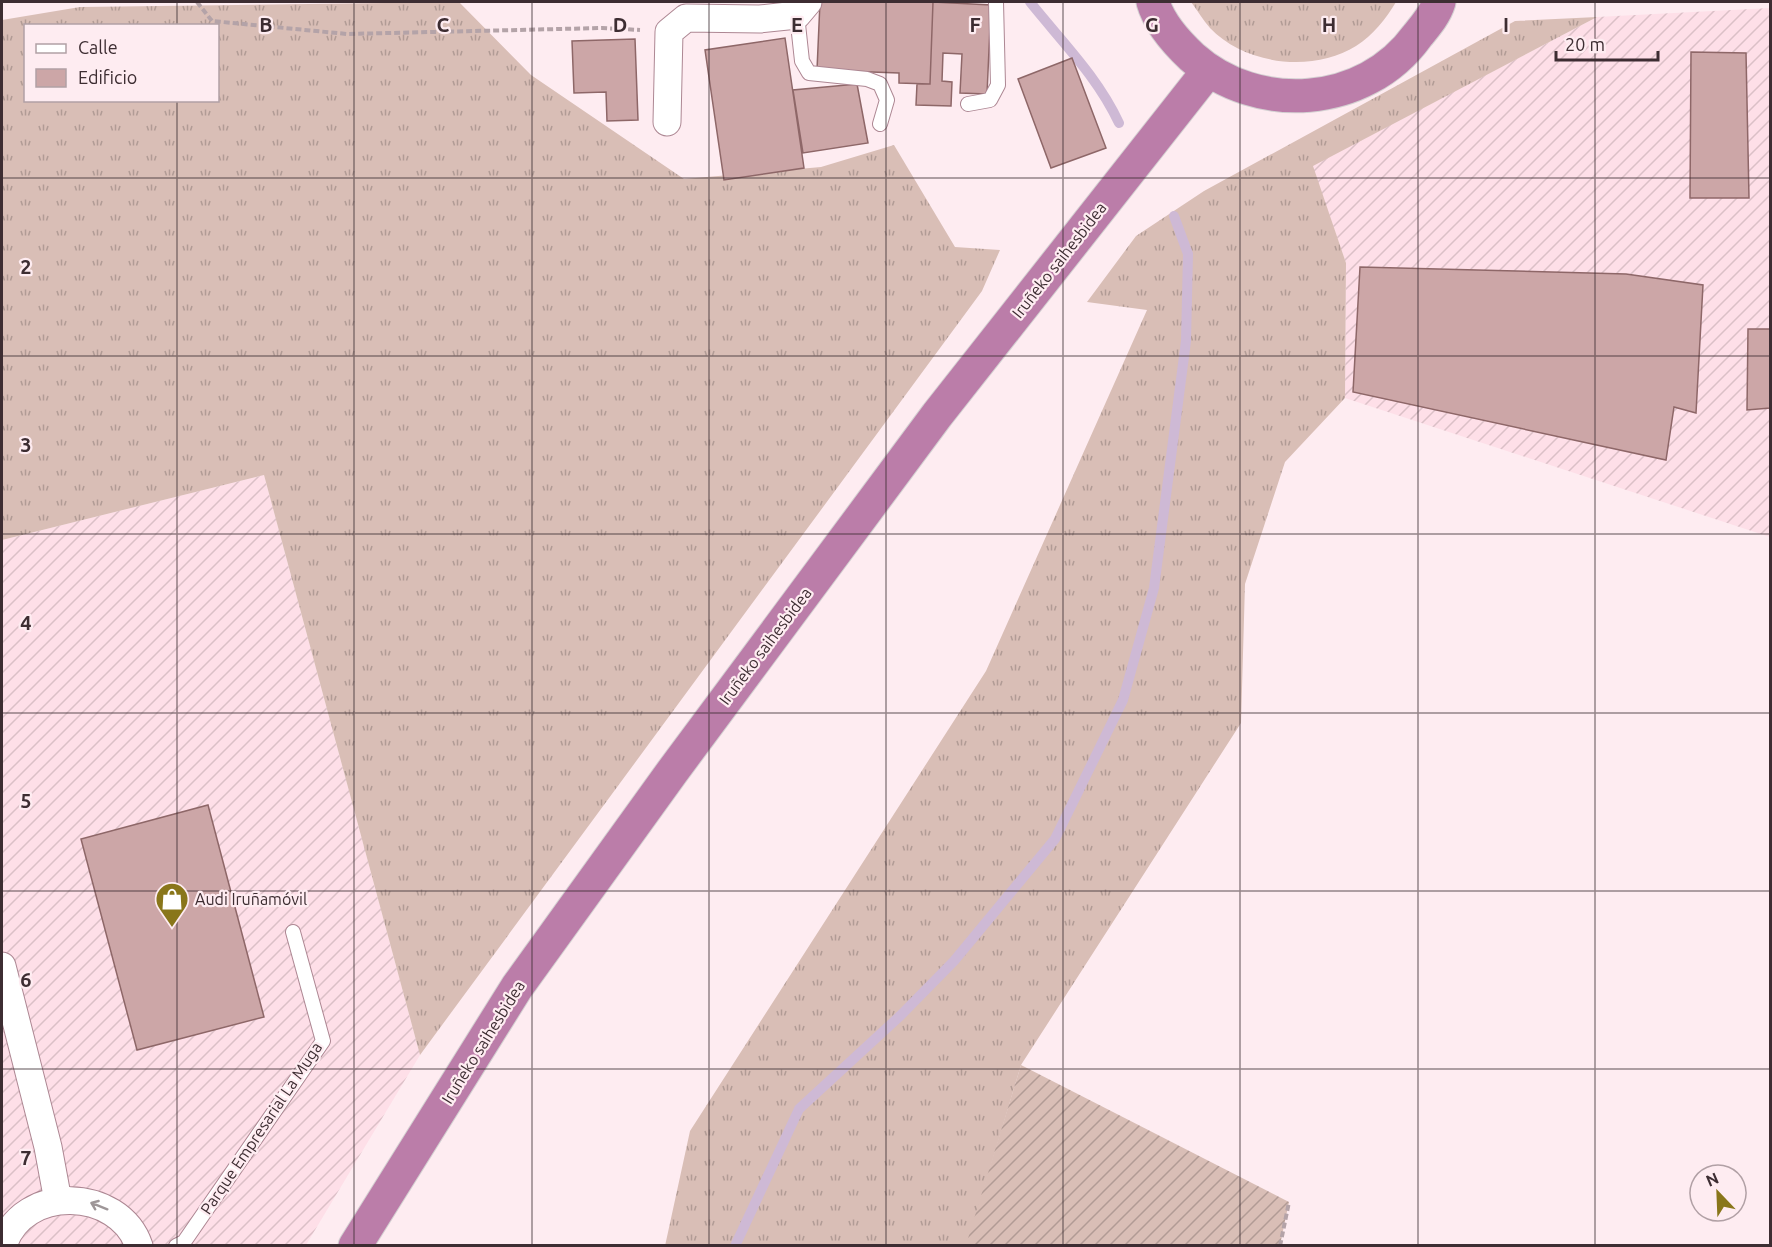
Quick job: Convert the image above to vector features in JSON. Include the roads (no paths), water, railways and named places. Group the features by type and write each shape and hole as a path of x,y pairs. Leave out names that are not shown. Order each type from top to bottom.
{"highway":[{"path":"1153,2 1177,44 1208,71 1256,93 1309,97 1360,84 1404,54 1436,11 1439,2"},
{"name":"Iruñeko saihesbidea","path":"356,1245 517,987 672,772 937,415 1208,71"}],"street":[{"path":"667,122 669,32 686,18 760,20 802,8"},
{"path":"2,966 7,1011 48,1147 58,1201"},
{"path":"3,1245 18,1222 36,1208 58,1201 81,1200 103,1207 122,1220 139,1245"}],"lane":[{"path":"968,104 990,100 998,85 996,2"},
{"path":"802,8 802,61 809,73 867,79 880,84 887,100 880,124"},
{"name":"Parque Empresarial La Muga","path":"176,1245 184,1242 323,1041 293,932"}],"waterway":[{"path":"1030,2 1090,75 1119,123"},
{"path":"735,1246 799,1109 901,1015 954,961 1055,839 1123,700 1154,588 1186,341 1188,254 1174,216"}],"place":[{"name":"Audi Iruñamóvil","path":"172,928"}]}
